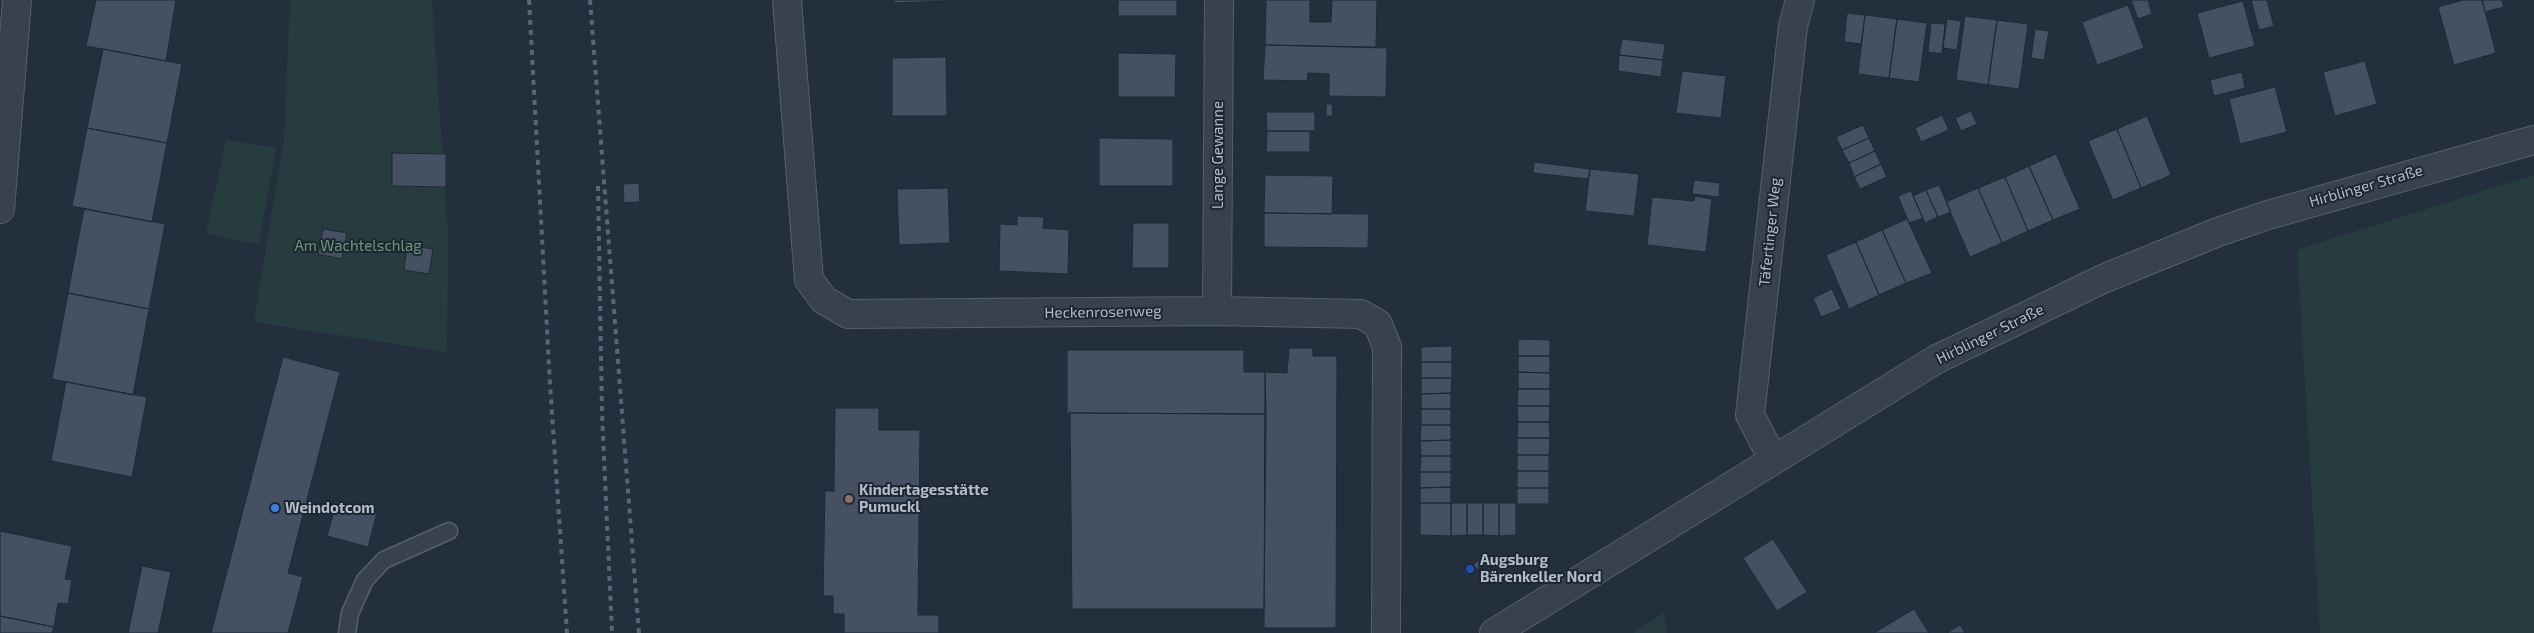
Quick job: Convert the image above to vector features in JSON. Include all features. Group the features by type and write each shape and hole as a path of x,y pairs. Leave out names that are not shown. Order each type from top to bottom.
{"street":[{"path":"1,200 16,0"},
{"name":"Heckenrosenweg","path":"788,0 809,280 824,300 848,314 1217,311 1361,314 1378,324 1387,347 1386,633"},
{"name":"Lange Gewanne","path":"1217,311 1219,0"},
{"name":"Täfertinger Weg","path":"1774,459 1750,415 1793,26 1800,0"},
{"name":"Hirblinger Straße","path":"1494,633 1937,359 2105,278 2218,232 2268,215 2534,140"}],"lane":[{"path":"347,633 350,613 365,580 384,560 449,531"}],"green space":[{"name":"Am Wachtelschlag","path":"290,0 432,0 448,235 447,352 254,322 284,138"},
{"path":"226,140 276,148 259,244 206,234"},
{"path":"2534,175 2534,633 2320,633 2297,250"},
{"path":"1664,613 1667,633 1633,633"}],"building":[{"path":"96,0 176,0 166,61 86,46"},
{"path":"894,0 948,0 948,1 894,3"},
{"path":"1118,0 1177,0 1177,16 1118,16"},
{"path":"1266,0 1310,0 1310,22 1331,22 1332,0 1377,0 1376,47 1265,45"},
{"path":"2131,0 2148,0 2152,14 2138,19"},
{"path":"2251,0 2267,0 2274,26 2259,30"},
{"path":"2463,0 2482,0 2496,53 2454,65 2438,7"},
{"path":"2482,0 2502,0 2504,7 2485,12"},
{"path":"2243,1 2255,46 2209,58 2197,13"},
{"path":"2128,5 2144,48 2097,65 2082,22"},
{"path":"1847,13 1865,15 1861,44 1844,42"},
{"path":"1865,15 1897,19 1889,78 1858,74"},
{"path":"1965,16 1997,20 1988,85 1956,80"},
{"path":"1897,19 1927,23 1919,82 1889,78"},
{"path":"1947,19 1961,21 1957,50 1943,48"},
{"path":"1997,20 2028,24 2019,89 1988,85"},
{"path":"1931,23 1945,24 1942,54 1928,52"},
{"path":"2035,29 2049,31 2044,60 2031,58"},
{"path":"1622,39 1665,44 1663,60 1619,55"},
{"path":"1265,45 1387,48 1386,97 1329,96 1329,74 1308,73 1307,81 1263,80"},
{"path":"103,49 182,64 167,143 87,128"},
{"path":"1118,53 1176,54 1175,97 1118,97"},
{"path":"1619,55 1663,60 1661,77 1618,71"},
{"path":"946,57 947,116 892,116 892,58"},
{"path":"2365,61 2377,104 2335,116 2323,72"},
{"path":"1682,71 1726,76 1721,118 1676,113"},
{"path":"2242,72 2245,88 2214,96 2210,80"},
{"path":"2275,87 2287,132 2240,144 2229,99"},
{"path":"1326,104 1332,104 1333,116 1326,116"},
{"path":"1971,111 1977,124 1961,131 1955,118"},
{"path":"1266,112 1315,112 1315,131 1267,131"},
{"path":"1942,115 1949,130 1921,142 1915,128"},
{"path":"2147,116 2171,175 2141,188 2117,129"},
{"path":"1863,125 1869,138 1842,150 1836,137"},
{"path":"87,128 167,143 152,222 72,206"},
{"path":"2117,129 2141,188 2113,200 2088,141"},
{"path":"1267,131 1310,131 1310,152 1266,152"},
{"path":"1099,138 1173,139 1173,186 1099,186"},
{"path":"1869,138 1875,151 1849,163 1842,150"},
{"path":"1875,151 1881,164 1854,177 1849,163"},
{"path":"392,153 446,154 446,187 392,186"},
{"path":"2056,154 2080,209 2053,220 2029,166"},
{"path":"1534,162 1590,169 1588,179 1533,173"},
{"path":"1881,164 1887,177 1860,189 1854,177"},
{"path":"2029,166 2053,220 2028,231 2005,177"},
{"path":"1590,169 1639,174 1634,216 1585,211"},
{"path":"1265,175 1333,176 1332,214 1264,213"},
{"path":"2005,177 2028,231 2002,243 1978,188"},
{"path":"1694,180 1720,183 1719,197 1692,194"},
{"path":"639,183 640,202 624,203 623,184"},
{"path":"1939,185 1951,212 1938,217 1926,190"},
{"path":"948,188 950,243 899,245 897,189"},
{"path":"1978,188 2002,243 1970,257 1946,202"},
{"path":"1926,190 1938,217 1925,223 1913,196"},
{"path":"1911,191 1923,218 1909,223 1898,196"},
{"path":"1695,196 1712,199 1706,252 1647,245 1652,197 1694,201"},
{"path":"84,209 165,224 149,309 68,293"},
{"path":"1264,213 1369,214 1368,248 1264,247"},
{"path":"1017,216 1044,217 1043,228 1069,230 1068,274 999,271 1000,224 1017,225"},
{"path":"1907,219 1932,273 1906,283 1882,230"},
{"path":"1133,223 1169,223 1169,268 1132,268"},
{"path":"323,229 347,233 342,259 318,254"},
{"path":"1882,230 1906,283 1879,295 1856,242"},
{"path":"1856,242 1879,295 1849,309 1826,255"},
{"path":"407,245 433,249 429,274 404,270"},
{"path":"1832,289 1841,309 1821,317 1813,298"},
{"path":"68,293 149,309 133,395 52,379"},
{"path":"1518,339 1550,340 1550,356 1518,356"},
{"path":"1452,346 1452,362 1421,362 1421,347"},
{"path":"1289,348 1313,348 1313,356 1337,356 1336,628 1264,628 1265,372 1287,373"},
{"path":"1067,350 1244,350 1244,372 1265,372 1266,414 1067,413"},
{"path":"1518,356 1550,356 1550,373 1518,372"},
{"path":"283,357 340,372 288,573 303,577 288,633 211,633"},
{"path":"1421,362 1452,362 1452,378 1421,378"},
{"path":"1518,372 1550,373 1550,389 1518,389"},
{"path":"1421,378 1452,378 1451,393 1421,394"},
{"path":"66,382 147,397 132,477 51,461"},
{"path":"1518,389 1550,389 1550,406 1517,406"},
{"path":"1451,393 1451,409 1421,409 1421,394"},
{"path":"1517,406 1550,406 1549,422 1518,422"},
{"path":"835,408 879,408 879,430 920,430 918,615 939,615 939,633 844,633 844,614 833,614 833,596 823,596 825,491 834,491"},
{"path":"1421,409 1451,409 1451,425 1421,425"},
{"path":"1070,413 1266,414 1264,609 1072,609"},
{"path":"1518,422 1549,422 1550,438 1517,438"},
{"path":"1421,425 1451,425 1451,440 1420,441"},
{"path":"1517,438 1550,438 1549,455 1517,455"},
{"path":"1451,440 1451,456 1421,456 1420,441"},
{"path":"1517,455 1549,455 1549,471 1517,471"},
{"path":"1421,456 1451,456 1451,472 1420,472"},
{"path":"1517,471 1549,471 1549,488 1517,488"},
{"path":"1420,472 1451,472 1451,487 1420,488"},
{"path":"1451,487 1451,503 1420,503 1420,488"},
{"path":"1517,488 1549,488 1549,504 1517,504"},
{"path":"337,501 377,513 368,547 327,536"},
{"path":"1420,503 1451,503 1451,536 1420,535"},
{"path":"1451,503 1467,503 1467,535 1451,536"},
{"path":"1467,503 1483,503 1483,535 1467,535"},
{"path":"1483,503 1499,503 1499,536 1483,535"},
{"path":"1499,503 1516,503 1516,535 1499,536"},
{"path":"0,531 72,546 65,579 72,580 68,604 58,603 54,627 0,616"},
{"path":"1773,539 1807,592 1777,611 1743,558"},
{"path":"1487,555 1490,560 1467,576 1463,571"},
{"path":"142,566 171,572 158,633 128,633"},
{"path":"1914,609 1929,633 1874,633"},
{"path":"0,616 54,627 52,633 0,633"},
{"path":"1960,625 1965,633 1947,633"}],"railway":[{"path":"529,0 550,384 567,633"},
{"path":"590,0 639,633"},
{"path":"598,186 602,413 612,633"}],"place":[{"name":"Kindertagesstätte Pumuckl","path":"849,499"},
{"name":"Weindotcom","path":"275,508"},
{"name":"Augsburg Bärenkeller Nord","path":"1470,569"}]}
